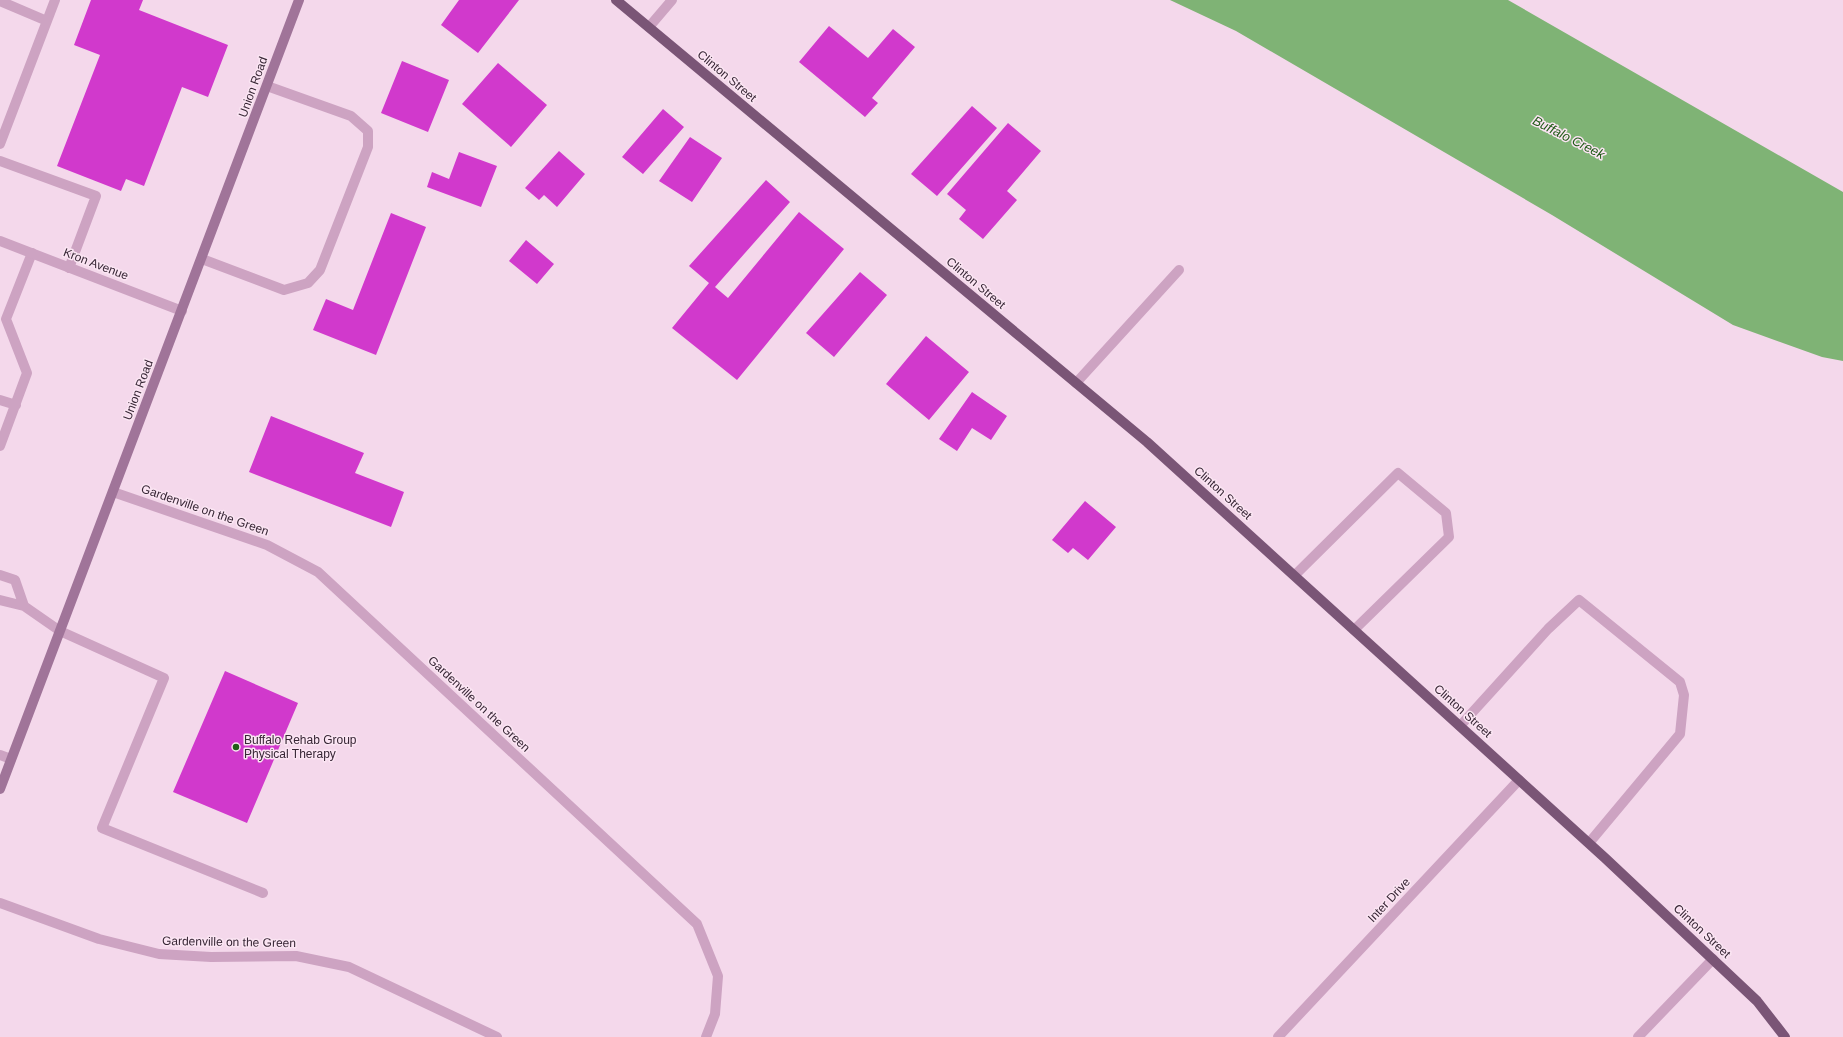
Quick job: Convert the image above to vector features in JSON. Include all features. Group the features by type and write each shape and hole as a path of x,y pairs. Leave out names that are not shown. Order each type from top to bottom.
{"main road":[{"name":"Union Road","path":"0,789 299,0"},
{"name":"Clinton Street","path":"616,0 1147,442 1589,843 1757,1001 1785,1037"}],"street":[{"path":"0,144 55,0"},
{"path":"649,27 672,0"},
{"path":"0,1 47,21"},
{"path":"202,259 284,290 308,283 320,270 368,147 368,131 351,116 267,86"},
{"path":"0,161 96,196 69,268"},
{"name":"Kron Avenue","path":"0,241 182,311"},
{"path":"0,446 27,373 6,319 32,253"},
{"path":"1076,383 1179,270"},
{"path":"0,400 16,405"},
{"path":"1295,575 1398,473 1446,513 1449,537 1354,630"},
{"name":"Gardenville on the Green","path":"113,492 267,546 318,572 696,924 718,976 716,1014 706,1037"},
{"path":"0,575 15,580 24,606"},
{"path":"0,600 24,606 60,631 164,678 102,828 263,893"},
{"path":"1460,726 1548,629 1579,600 1680,682 1684,695 1680,734 1589,843"},
{"path":"0,755 12,759"},
{"name":"Inter Drive","path":"1278,1037 1519,780"},
{"name":"Gardenville on the Green","path":"0,903 99,939 159,954 211,957 296,956 349,966 497,1037"},
{"path":"1638,1037 1713,959"}],"water":[{"name":"Buffalo Creek","path":"1170,0 1508,0 1843,192 1843,361 1822,357 1733,325 1552,215 1236,31"}],"building":[{"path":"91,0 143,0 139,10 228,45 208,97 182,87 144,186 126,179 121,191 57,166 100,55 74,45"},
{"path":"459,0 519,0 478,53 441,25"},
{"path":"829,26 868,58 893,29 915,47 872,98 878,103 865,117 799,62"},
{"path":"402,61 449,80 428,132 381,113"},
{"path":"498,63 547,105 511,147 462,104"},
{"path":"972,106 997,128 937,196 911,174"},
{"path":"663,109 684,127 643,174 622,157"},
{"path":"1008,123 1041,151 1007,191 1017,200 983,239 959,219 966,210 947,194"},
{"path":"690,137 722,158 692,202 659,181"},
{"path":"559,151 585,174 557,207 544,195 539,200 525,188"},
{"path":"459,152 497,166 481,207 427,187 432,172 449,179"},
{"path":"766,180 790,202 715,287 728,298 799,212 844,249 737,380 672,328 709,283 689,266"},
{"path":"391,213 426,227 376,355 313,330 326,299 353,310"},
{"path":"526,240 554,264 537,284 509,261"},
{"path":"860,272 887,295 834,357 806,333"},
{"path":"926,336 969,372 929,420 886,384"},
{"path":"972,392 1007,416 991,440 972,428 957,451 939,439"},
{"path":"271,416 364,453 355,473 404,492 391,527 249,472"},
{"path":"1085,501 1116,527 1088,560 1073,548 1068,553 1052,540"},
{"name":"Buffalo Rehab Group Physical Therapy","path":"225,671 298,703 247,823 173,792"}],"place":[{"name":"Buffalo Rehab Group Physical Therapy","path":"236,747"}]}
